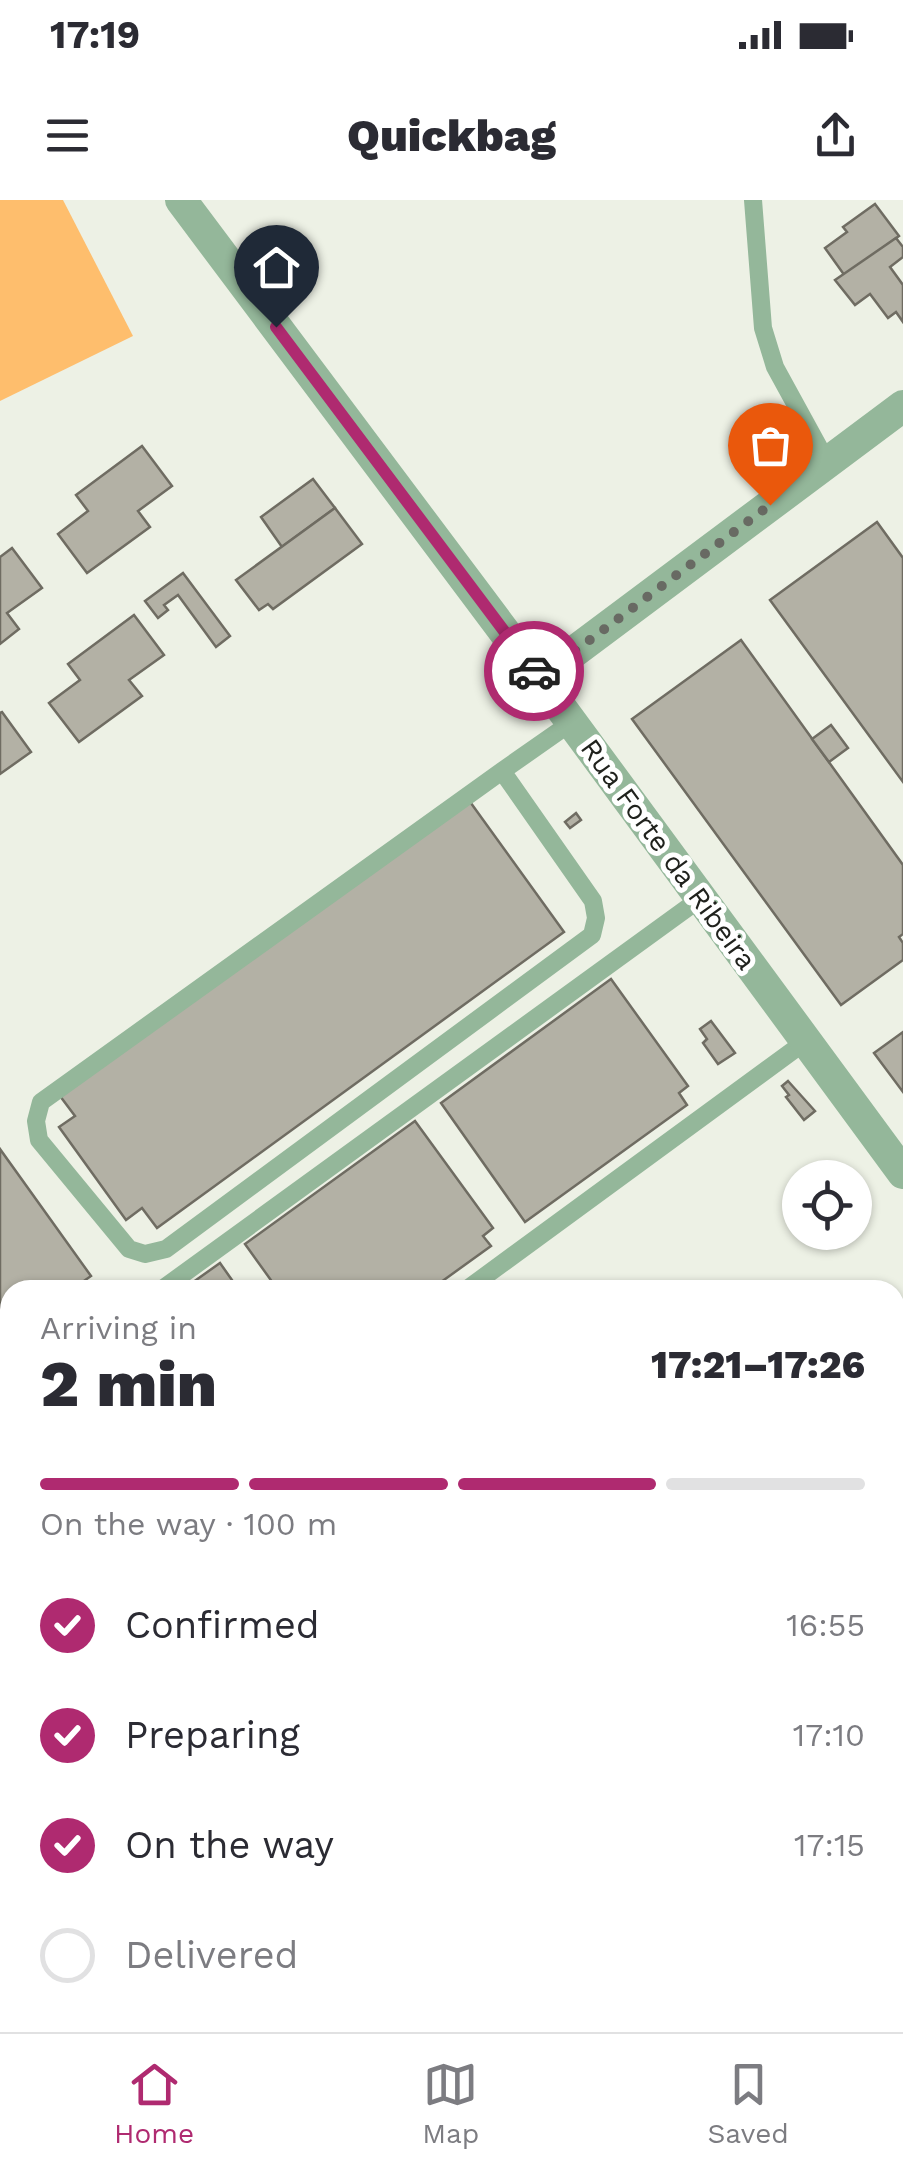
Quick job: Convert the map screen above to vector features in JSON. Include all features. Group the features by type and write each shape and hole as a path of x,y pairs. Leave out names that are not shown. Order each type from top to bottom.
{"street":[{"name":"Rua Forte da Ribeira","path":"181,200 572,722 903,1174"},
{"path":"539,678 903,406"}],"lane":[{"path":"753,200 763,328 775,367 828,462"},
{"path":"502,772 593,901 596,918 592,935 166,1249 145,1254 129,1249 39,1140 36,1120 41,1102 502,772 572,722"},
{"path":"175,1280 701,898"},
{"path":"480,1280 806,1041"}],"shaded area":[{"path":"0,200 63,200 133,336 0,401"}],"building":[{"path":"875,204 899,236 845,276 825,248 847,232 843,227"},
{"path":"896,238 903,247 903,257 890,267 903,285 903,322 896,312 888,318 870,294 855,305 835,280"},
{"path":"142,446 172,486 138,511 150,527 87,573 58,534 88,511 76,495"},
{"path":"313,479 335,508 282,547 261,517"},
{"path":"335,508 362,544 273,609 268,604 259,610 236,580"},
{"path":"877,522 903,558 903,782 770,600"},
{"path":"12,548 42,588 7,613 19,629 0,644 0,557"},
{"path":"183,573 230,636 216,647 178,595 164,605 168,610 158,618 145,601"},
{"path":"134,615 164,655 129,680 142,696 79,742 49,703 80,680 68,664"},
{"path":"741,640 903,865 903,934 899,937 903,960 841,1005 632,719"},
{"path":"0,713 31,752 0,774"},
{"path":"831,725 848,748 829,762 812,739"},
{"path":"468,799 564,932 157,1228 142,1208 126,1220 59,1127 75,1116 60,1096"},
{"path":"576,813 581,820 570,828 565,822"},
{"path":"611,979 688,1086 679,1093 687,1105 525,1222 441,1103"},
{"path":"711,1021 735,1053 718,1064 703,1043 707,1039 700,1029"},
{"path":"903,1032 903,1092 874,1053"},
{"path":"788,1081 815,1111 804,1120 786,1097 789,1095 782,1086"},
{"path":"415,1121 493,1228 483,1236 491,1246 444,1280 271,1280 245,1244"},
{"path":"0,1149 91,1276 85,1280 0,1280"},
{"path":"220,1263 232,1280 196,1280"}],"way so far":[{"path":"534,671 539,678 770,505"}],"route":[{"path":"276,327 534,671"}]}
